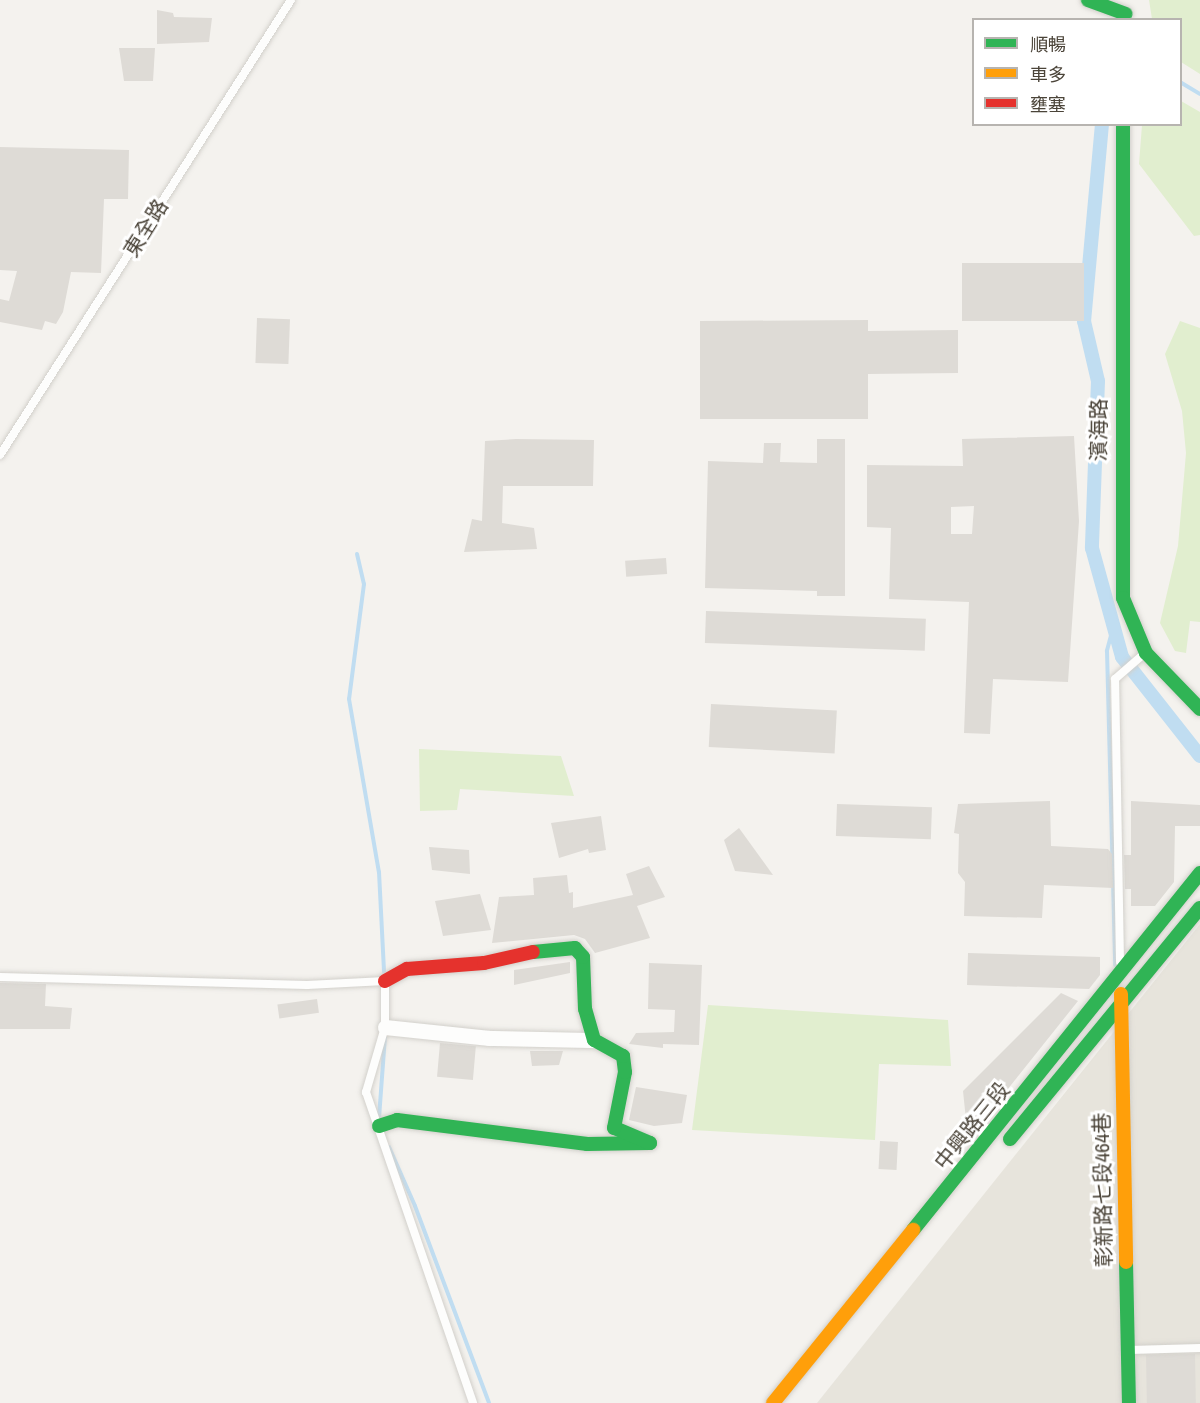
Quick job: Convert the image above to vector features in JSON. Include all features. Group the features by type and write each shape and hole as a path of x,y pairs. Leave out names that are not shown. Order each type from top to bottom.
{"street":[{"path":"1088,0 1126,17"},
{"path":"1122,0 1126,17"},
{"name":"濱海路","path":"1123,126 1123,598 1146,653 1200,709"},
{"name":"中興路三段","path":"773,1403 1120,976 1200,873"},
{"name":"中興路三段","path":"999,1151 1200,908"},
{"path":"385,981 406,969 484,963 536,951 574,948 583,957 585,1009 594,1040"},
{"name":"彰新路七段464巷","path":"1120,976 1123,1242 1129,1350 1129,1403"},
{"path":"379,1126 397,1120 587,1144 650,1143 614,1128 625,1072 623,1056 594,1040 489,1038 385,1027"},
{"path":"789,1403 945,1214"}],"lane":[{"name":"東全路","path":"0,455 291,0"},
{"path":"1120,976 1115,679 1146,653"},
{"path":"0,977 307,985 385,981 385,1027 366,1092 473,1403"},
{"path":"1129,1350 1200,1348"}],"shaded area":[{"path":"1200,924 1200,1403 817,1403"}],"green space":[{"path":"1149,0 1200,0 1200,74 1182,63 1182,18 1152,18"},
{"path":"1182,102 1200,112 1200,235 1194,236 1139,164 1142,126 1182,126"},
{"path":"1180,321 1200,328 1200,622 1190,621 1186,653 1175,651 1160,623 1178,546 1186,453 1182,411 1165,354"},
{"path":"419,749 561,756 574,796 460,789 457,810 420,811"},
{"path":"708,1005 948,1020 951,1066 879,1064 875,1140 692,1130"}],"building":[{"path":"157,10 173,13 174,17 212,18 209,42 157,44"},
{"path":"119,48 155,48 153,81 124,81"},
{"path":"0,147 129,150 128,199 104,199 101,273 71,272 63,312 56,324 45,321 42,330 0,322 0,299 9,301 17,271 0,270"},
{"path":"962,263 1084,263 1084,321 962,321"},
{"path":"257,318 290,319 288,364 255,363"},
{"path":"868,320 868,331 958,330 958,373 868,374 868,419 700,419 700,321"},
{"path":"1074,436 1079,521 1068,682 993,679 990,734 964,733 969,602 889,599 891,528 867,527 867,465 963,466 962,439","holes":["974,506 972,534 951,534 951,507"]},
{"path":"817,439 845,439 845,596 817,596 817,591 705,588 708,461 763,463 764,443 781,443 780,462 817,463"},
{"path":"594,440 593,486 503,486 502,523 534,528 537,549 464,552 472,519 482,521 485,441"},
{"path":"666,558 667,574 626,577 625,561"},
{"path":"706,611 926,619 925,651 705,643"},
{"path":"711,704 837,711 835,754 709,747"},
{"path":"1050,801 1051,846 1108,849 1112,854 1113,888 1044,885 1042,918 964,916 965,882 958,873 959,834 954,833 958,804"},
{"path":"1131,801 1200,805 1200,826 1175,826 1174,882 1155,906 1131,906 1131,889 1125,889 1124,855 1131,855"},
{"path":"837,804 932,807 931,839 836,836"},
{"path":"601,816 606,850 589,853 588,849 559,858 551,823"},
{"path":"739,828 773,875 735,871 724,840"},
{"path":"429,847 469,850 470,874 432,870"},
{"path":"649,866 665,897 637,906 650,938 595,953 585,939 574,935 492,943 499,897 534,895 533,878 567,875 569,893 573,892 573,908 633,895 626,874"},
{"path":"480,894 491,930 443,936 435,901"},
{"path":"968,953 1100,957 1100,975 1089,989 967,985"},
{"path":"570,962 570,973 514,985 514,970"},
{"path":"649,963 702,965 699,1045 663,1044 663,1048 629,1044 636,1033 674,1032 675,1010 648,1009"},
{"path":"0,983 46,984 45,1006 72,1008 70,1029 0,1029"},
{"path":"1061,993 1078,1001 968,1139 963,1091"},
{"path":"317,999 319,1013 279,1018 277,1005"},
{"path":"440,1043 476,1046 473,1080 437,1077"},
{"path":"530,1051 563,1051 559,1065 532,1066"},
{"path":"636,1087 687,1095 682,1123 654,1126 629,1120"},
{"path":"880,1141 898,1142 897,1170 879,1169"},
{"path":"1195,1354 1196,1403 1147,1403 1146,1355"}],"waterway":[{"path":"1182,83 1200,94"},
{"path":"1102,126 1084,321 1098,381 1092,548 1122,657 1200,756"},
{"path":"357,554 364,584 349,699 379,872 384,972"},
{"path":"1113,628 1107,651 1115,965"},
{"path":"379,1118 385,1036"},
{"path":"389,1147 415,1206 489,1403"}],"traffic: fast":[{"path":"1088,0 1126,14"},
{"path":"1123,126 1123,598 1146,653 1200,709"},
{"path":"913,1230 1200,873"},
{"path":"1010,1139 1200,908"},
{"path":"379,1126 397,1120 587,1144 650,1143 614,1128 625,1072 623,1056 594,1040 585,1009 583,957 575,948 533,952"},
{"path":"1126,1262 1129,1403"}],"traffic: slow":[{"path":"1121,994 1126,1262"},
{"path":"773,1403 913,1230"}],"traffic: jam":[{"path":"385,981 407,969 484,963 533,952"}]}
